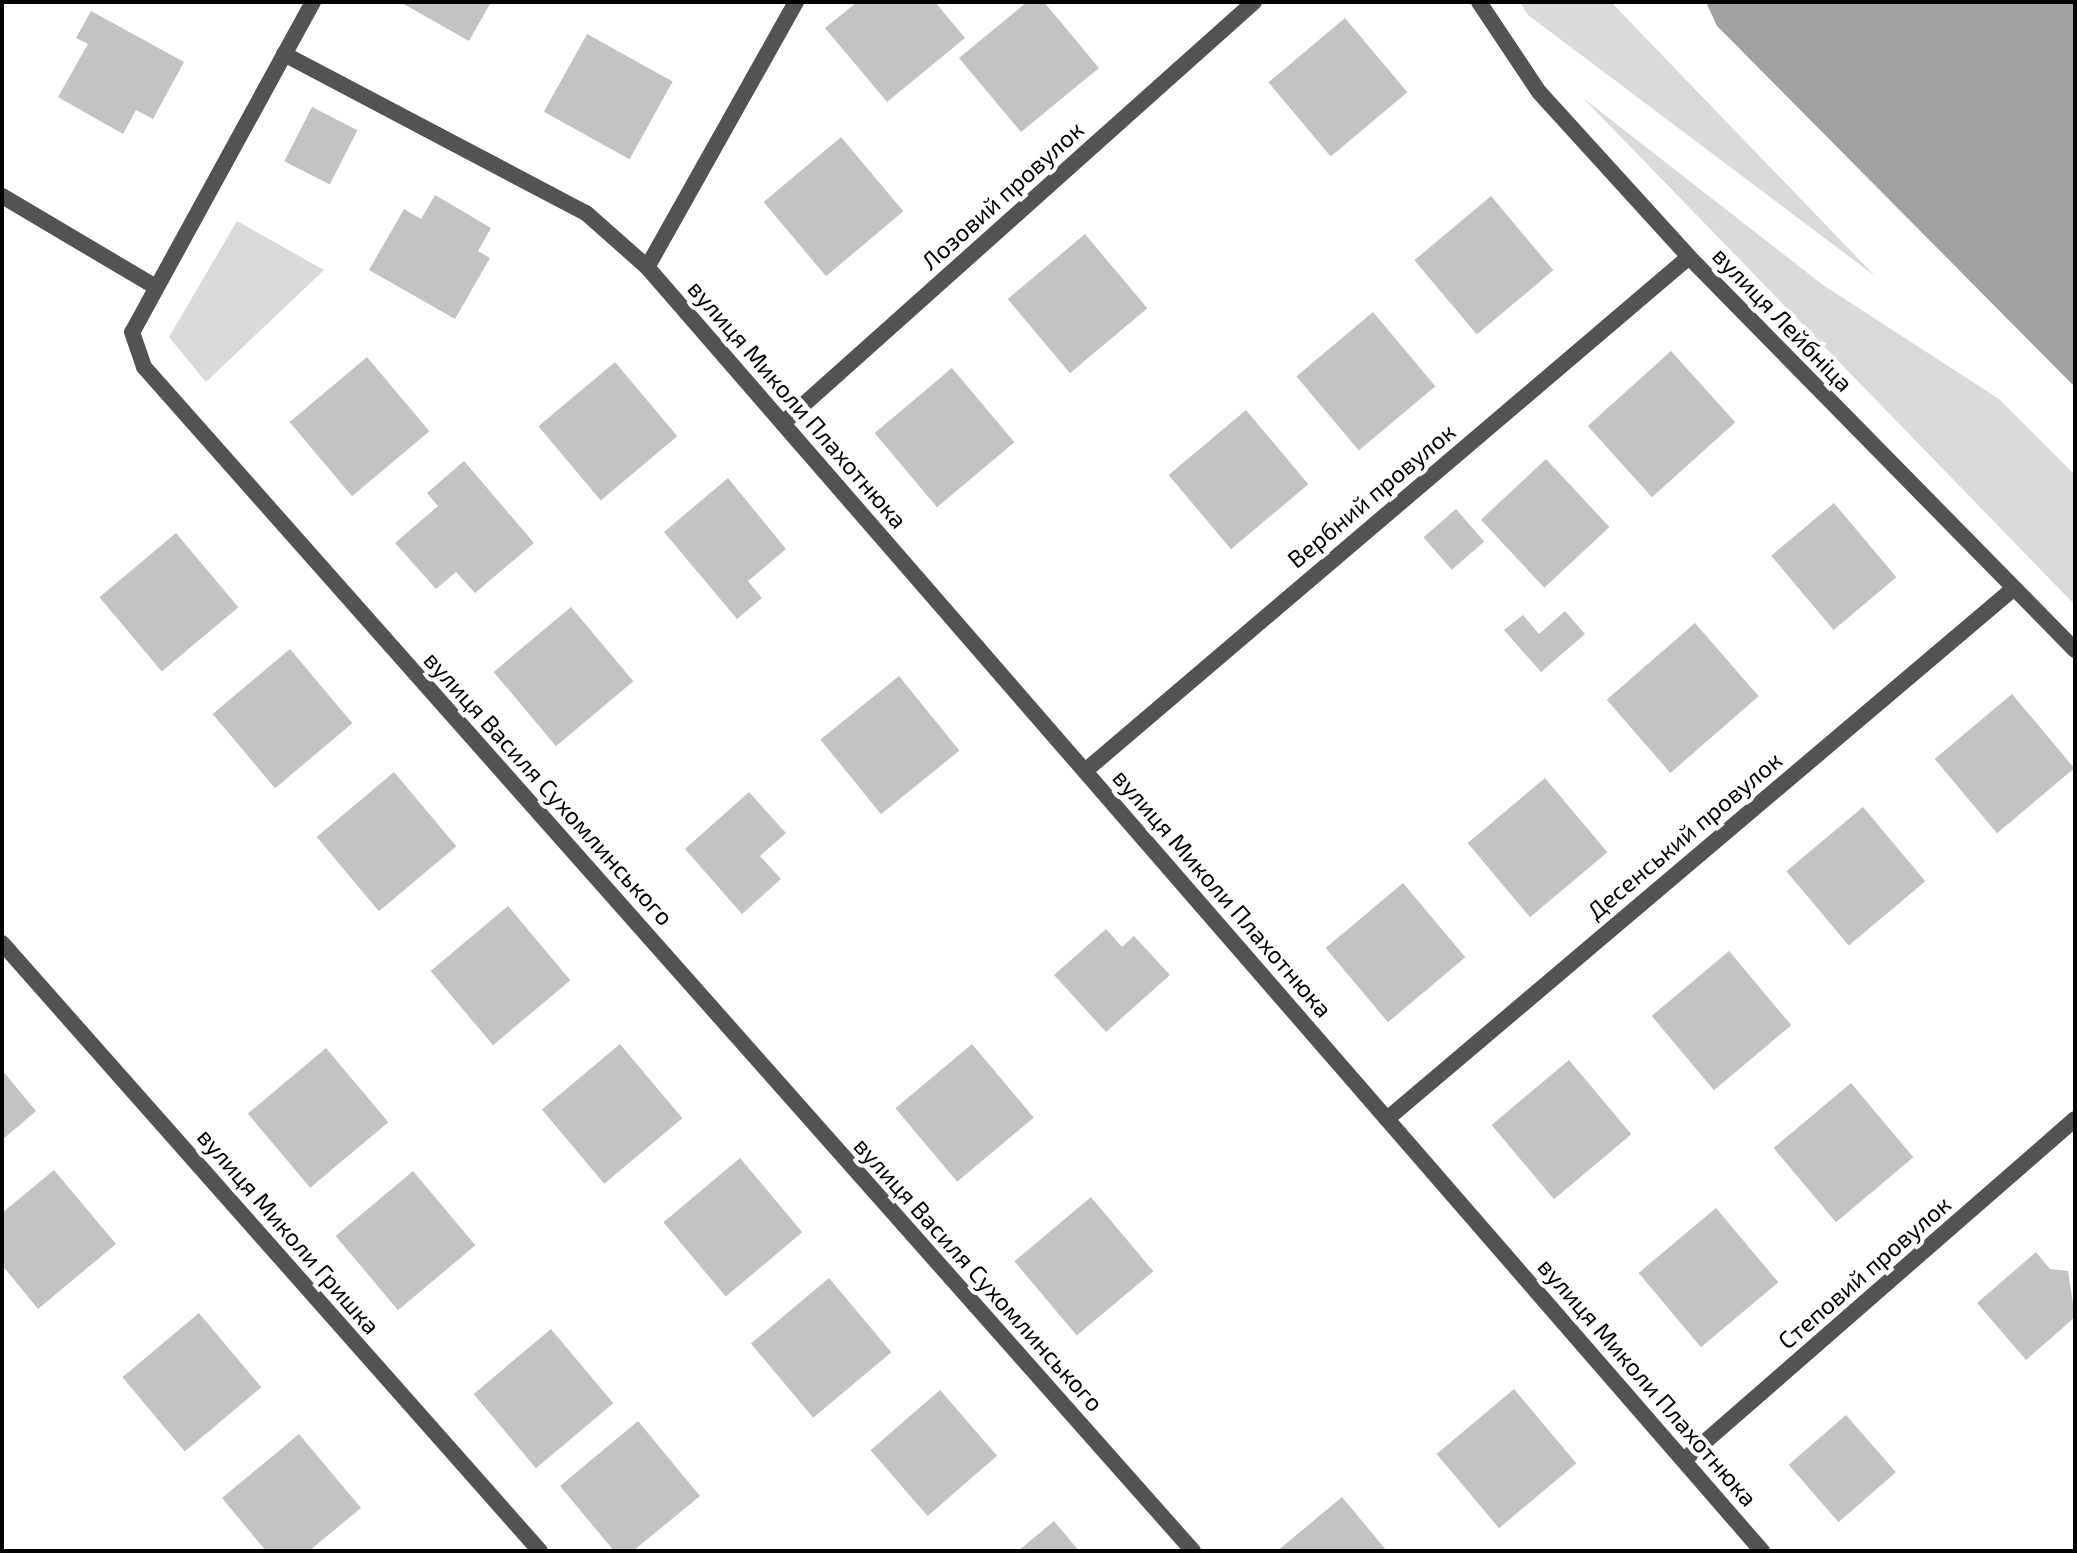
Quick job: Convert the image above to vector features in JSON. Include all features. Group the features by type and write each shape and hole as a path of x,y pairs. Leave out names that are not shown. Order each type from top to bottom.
{"street":[{"name":"вулиця Василя Сухомлинського","path":"313,2 154,286 132,332 144,367 1193,1551"},
{"path":"647,267 796,2"},
{"name":"Лозовий провулок","path":"783,423 1254,2"},
{"name":"вулиця Лейбніца","path":"1479,2 1539,92 1689,257 2075,650"},
{"name":"вулиця Миколи Плахотнюка","path":"284,54 586,213 647,267 1762,1551"},
{"path":"2,196 154,286"},
{"name":"Вербний провулок","path":"1085,771 1689,257"},
{"name":"Десенський провулок","path":"1387,1119 2013,589"},
{"name":"вулиця Миколи Гришка","path":"2,943 540,1551"},
{"name":"Степовий провулок","path":"1684,1460 2075,1119"}],"shaded area":[{"path":"1520,2 1611,2 1875,276 1528,15"},
{"path":"1706,2 2075,2 2075,387 1717,26"},
{"path":"1583,98 1823,285 1999,399 2075,475 2075,605"},
{"path":"237,221 324,270 206,382 169,337"}],"building":[{"path":"400,2 491,2 469,41"},
{"path":"857,2 935,2 965,38 887,102 825,28"},
{"path":"1027,2 1044,2 1099,68 1021,132 959,58"},
{"path":"91,11 184,62 153,119 136,110 123,134 58,97 88,44 76,38"},
{"path":"1345,18 1407,92 1331,157 1268,82"},
{"path":"587,34 673,82 630,159 544,112"},
{"path":"312,107 357,130 330,185 284,161"},
{"path":"841,137 903,211 826,276 764,202"},
{"path":"435,195 491,228 478,251 490,258 455,319 369,270 404,209 421,219"},
{"path":"1491,196 1553,270 1477,335 1414,260"},
{"path":"1085,234 1147,308 1070,373 1008,299"},
{"path":"1373,312 1435,386 1359,451 1296,376"},
{"path":"1671,351 1735,422 1652,497 1588,426"},
{"path":"367,357 429,431 352,496 290,422"},
{"path":"615,362 677,436 601,501 538,426"},
{"path":"952,368 1014,442 937,507 875,433"},
{"path":"1246,410 1308,484 1231,549 1169,475"},
{"path":"1546,459 1609,527 1544,588 1481,520"},
{"path":"464,461 534,543 475,593 456,572 436,589 395,543 438,506 427,493"},
{"path":"728,478 786,549 748,581 762,598 737,619 664,532"},
{"path":"1834,503 1896,577 1834,630 1771,556"},
{"path":"1456,509 1484,541 1452,570 1424,537"},
{"path":"176,533 238,607 162,672 99,597"},
{"path":"571,607 633,681 556,746 494,672"},
{"path":"1565,611 1585,634 1541,672 1504,630 1523,615 1539,634"},
{"path":"1695,623 1759,696 1670,773 1607,700"},
{"path":"290,649 352,723 275,788 213,714"},
{"path":"899,676 959,751 881,814 821,740"},
{"path":"2012,694 2074,768 1997,833 1935,759"},
{"path":"394,772 456,846 379,911 317,837"},
{"path":"1545,778 1607,852 1530,917 1468,843"},
{"path":"749,792 786,833 760,856 781,879 742,914 685,849"},
{"path":"1863,807 1925,881 1849,946 1786,871"},
{"path":"1403,883 1465,957 1388,1022 1326,948"},
{"path":"508,906 570,980 493,1045 431,971"},
{"path":"1106,929 1122,947 1134,936 1170,975 1106,1032 1054,975"},
{"path":"1729,951 1791,1025 1714,1090 1652,1016"},
{"path":"620,1044 682,1118 604,1184 542,1110"},
{"path":"972,1044 1034,1118 957,1182 895,1108"},
{"path":"326,1048 388,1122 310,1188 248,1114"},
{"path":"1569,1060 1631,1134 1554,1199 1492,1125"},
{"path":"2,1070 36,1111 2,1140"},
{"path":"1851,1083 1913,1157 1836,1222 1774,1148"},
{"path":"740,1158 802,1232 726,1297 663,1222"},
{"path":"54,1170 116,1244 38,1309 2,1265 2,1213"},
{"path":"413,1171 475,1245 398,1310 336,1236"},
{"path":"1091,1197 1153,1271 1077,1336 1014,1261"},
{"path":"1716,1208 1778,1282 1701,1347 1639,1273"},
{"path":"2036,1252 2050,1269 2068,1271 2075,1317 2026,1360 1977,1303"},
{"path":"829,1278 891,1352 813,1418 751,1344"},
{"path":"199,1313 261,1387 185,1452 122,1377"},
{"path":"551,1329 613,1403 536,1468 474,1394"},
{"path":"1514,1389 1576,1463 1499,1528 1437,1454"},
{"path":"940,1390 997,1456 928,1516 871,1450"},
{"path":"1846,1415 1896,1472 1839,1522 1789,1465"},
{"path":"638,1421 700,1496 633,1551 614,1551 560,1486"},
{"path":"299,1434 361,1508 309,1551 266,1551 222,1498"},
{"path":"1342,1497 1387,1551 1277,1551"},
{"path":"1054,1521 1079,1551 1018,1551"}]}
